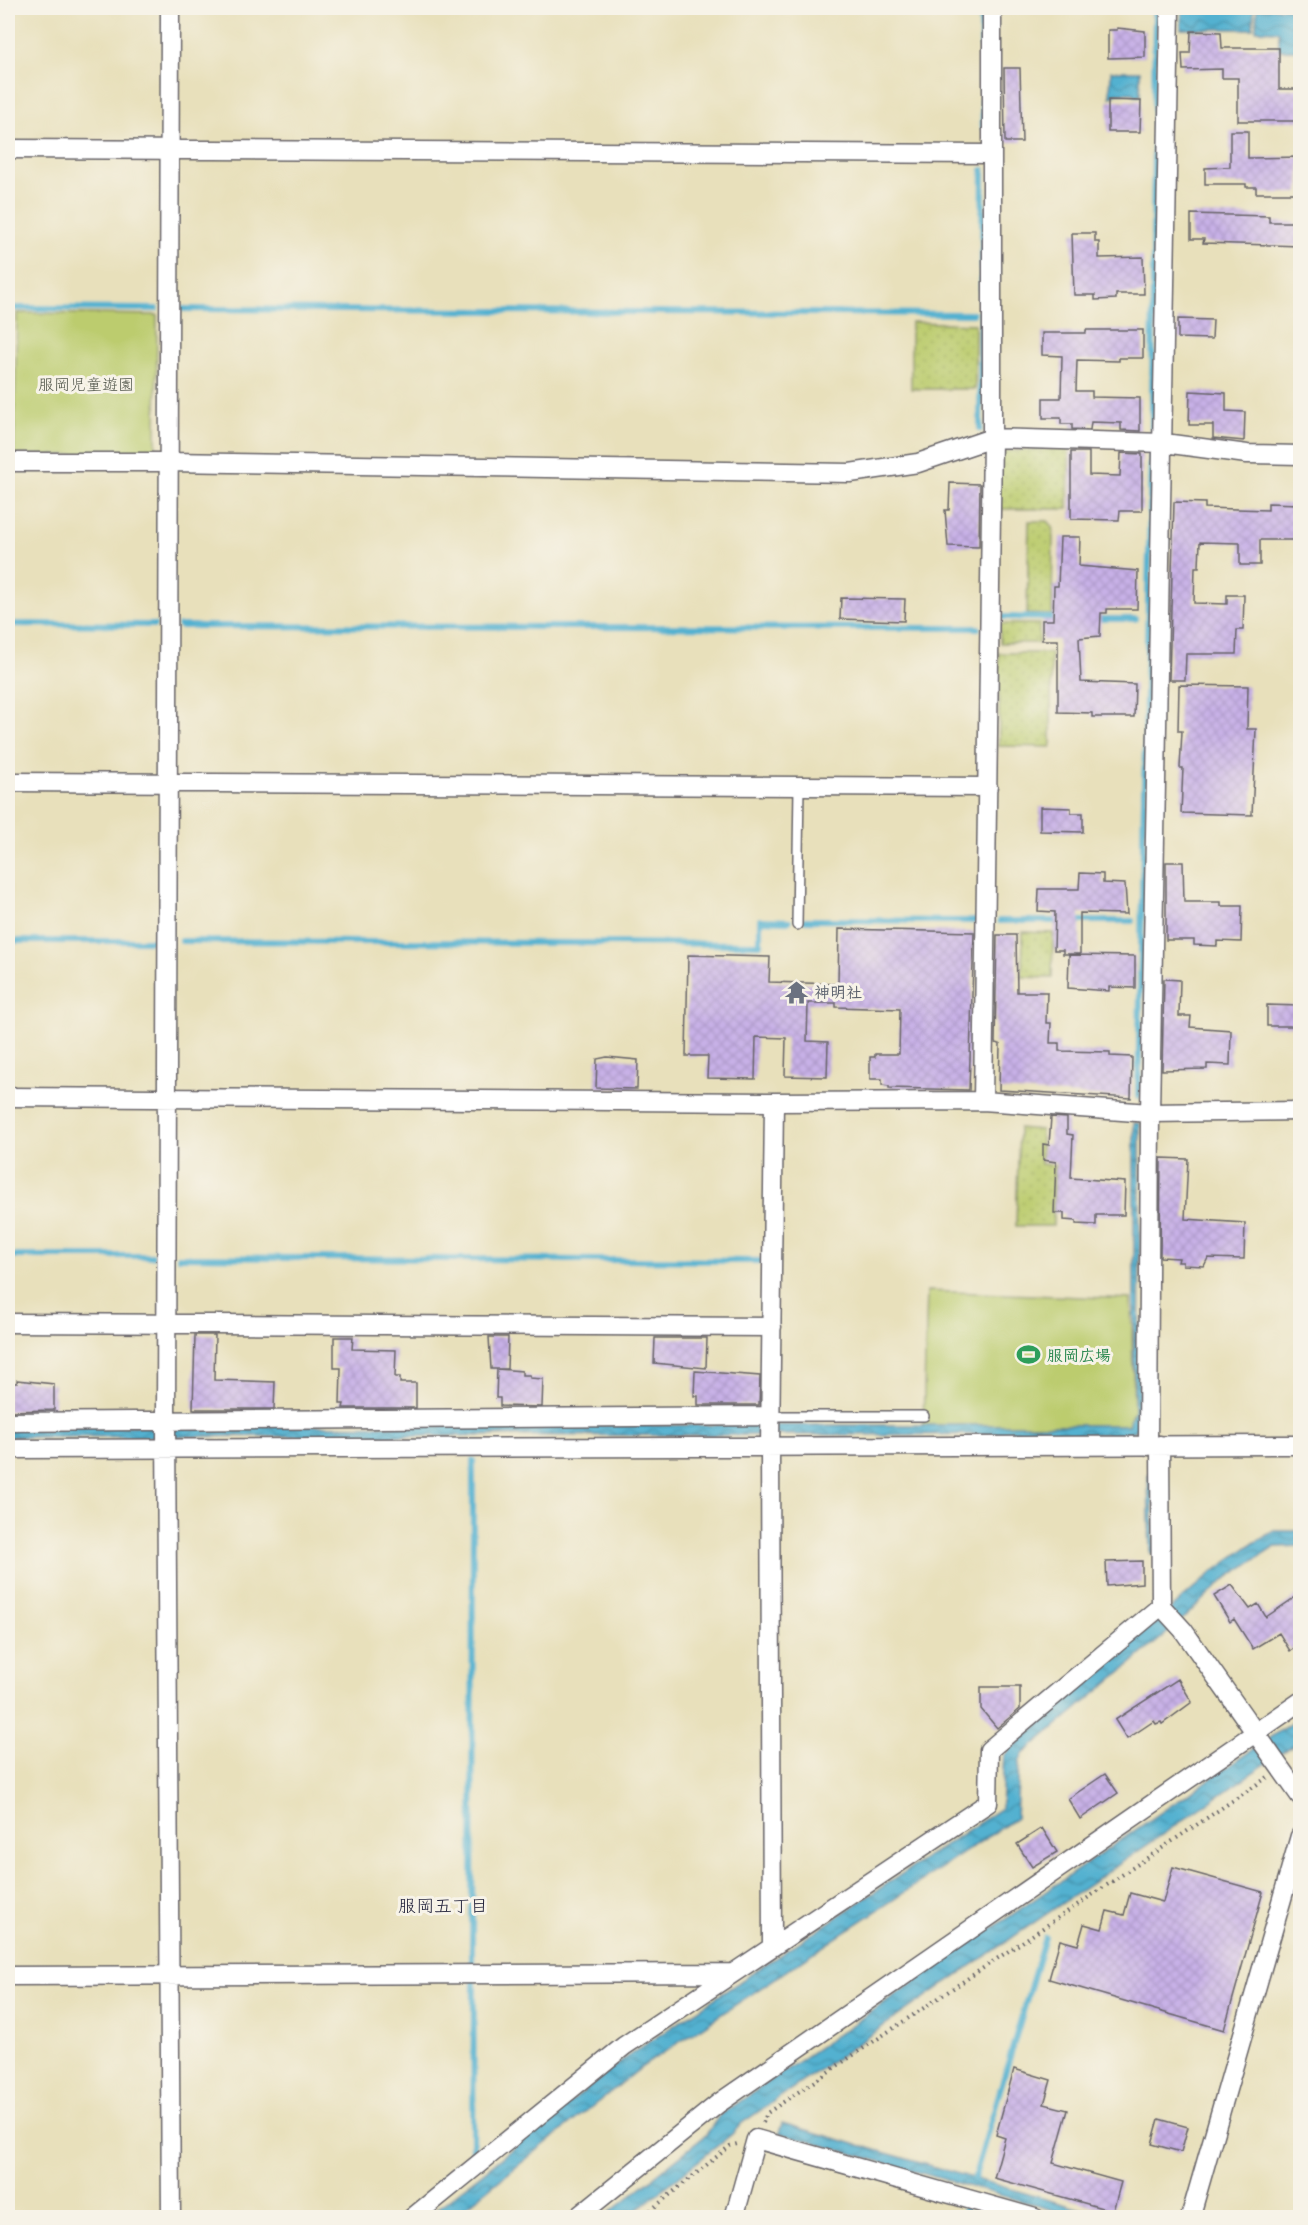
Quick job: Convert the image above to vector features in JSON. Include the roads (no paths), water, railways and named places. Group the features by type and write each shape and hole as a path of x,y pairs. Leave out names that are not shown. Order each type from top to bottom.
{"street":[{"path":"170,8 166,1449 171,2217"},
{"path":"983,1101 992,438 992,8"},
{"path":"1170,8 1164,443 1150,1113 1154,1446 1162,1608 1178,1625 1300,1796"},
{"path":"8,149 992,154"},
{"path":"8,462 169,462 850,473 918,463 992,438 1164,443 1247,453 1300,455"},
{"path":"8,782 988,787"},
{"path":"8,1097 774,1102 983,1101 1150,1113 1300,1111"},
{"path":"772,1947 770,1447 774,1102"},
{"path":"8,1323 772,1327"},
{"path":"8,1422 166,1423 771,1416"},
{"path":"8,1449 1300,1445"},
{"path":"412,2217 624,2046 988,1803 989,1750 1162,1608"},
{"path":"576,2217 719,2103 1259,1736 1300,1702"},
{"path":"1190,2217 1300,1836"},
{"path":"8,1976 732,1973"},
{"path":"734,2217 756,2139 1035,2217"}],"lane":[{"path":"797,925 799,786"},
{"path":"771,1416 924,1416"}],"water":[{"path":"1182,8 1254,8 1253,29 1181,29"},
{"path":"1257,8 1300,8 1300,50 1279,50 1279,31 1256,30"},
{"path":"1111,71 1140,71 1140,96 1135,96 1134,93 1115,93 1115,96 1110,97"},
{"path":"1134,1123 1140,1123 1139,1428 1129,1434 8,1437 8,1426 1128,1425 1134,1410"},
{"path":"1148,1474 1152,1474 1154,1553 1150,1554"},
{"path":"1274,1531 1300,1531 1300,1546 1275,1547 1228,1577 1172,1629 1023,1754 1019,1762 1016,1818 642,2067 453,2217 426,2218 631,2054 1001,1808 1004,1755 1213,1572"},
{"path":"1300,1717 1300,1740 742,2123 732,2134 628,2217 603,2218 706,2135 719,2116"},
{"path":"782,2123 1108,2217 1078,2217 779,2133"}],"waterway":[{"path":"981,8 983,127"},
{"path":"1152,428 1155,8"},
{"path":"980,429 983,170"},
{"path":"8,308 156,309"},
{"path":"183,309 973,314"},
{"path":"1138,1096 1151,455"},
{"path":"1002,617 1059,618"},
{"path":"1093,619 1135,619"},
{"path":"8,624 154,625"},
{"path":"180,626 978,628"},
{"path":"182,941 760,944 760,920 789,921"},
{"path":"805,920 976,921"},
{"path":"1000,921 1062,921"},
{"path":"1072,921 1132,921"},
{"path":"8,941 153,941"},
{"path":"8,1256 152,1256"},
{"path":"179,1257 761,1261"},
{"path":"472,1966 473,1461"},
{"path":"974,2179 1045,1937"},
{"path":"473,2155 474,1982"},
{"path":"963,2218 965,2209"}],"place":[{"name":"神明社","path":"796,992"},
{"name":"服岡広場","path":"1029,1355"}],"district":[{"name":"服岡五丁目","path":"443,1906"}],"park label":[{"name":"服岡児童遊園","path":"86,384"}]}
